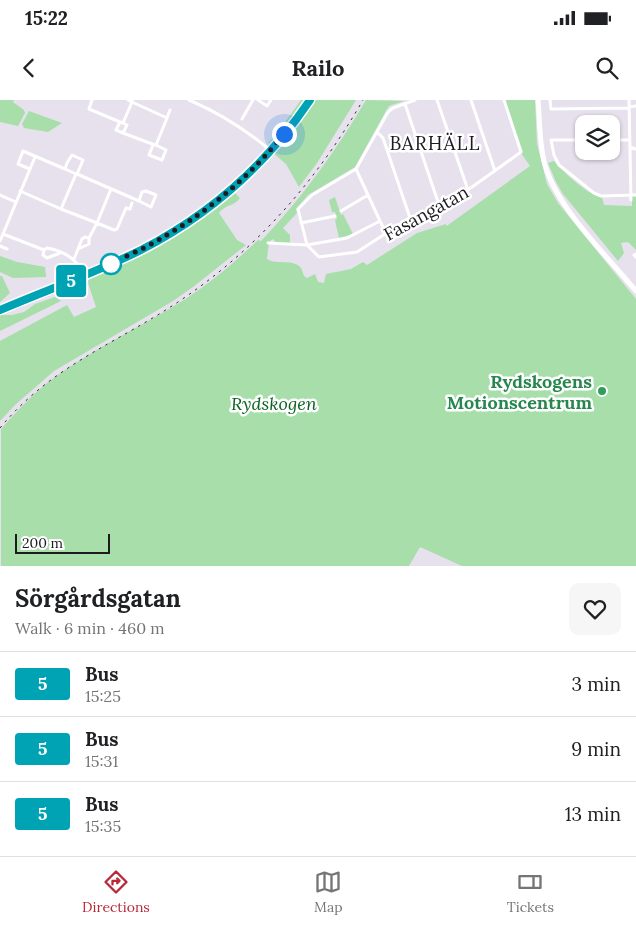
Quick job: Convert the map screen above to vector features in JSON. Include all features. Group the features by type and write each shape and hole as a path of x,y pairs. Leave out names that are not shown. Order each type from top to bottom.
{"main road":[{"path":"539,100 544,163 556,191 570,212 636,291"}],"street":[{"path":"92,100 89,109 127,125 123,133"},
{"path":"189,100 231,120 249,132 270,151"},
{"path":"242,119 253,100"},
{"path":"258,100 267,106 271,100"},
{"path":"0,310 84,276 140,250 184,225 232,189 270,151 310,100"},
{"path":"380,220 354,236 307,245 298,210 312,195 356,169 389,111 415,100"},
{"path":"437,100 468,190"},
{"path":"470,100 495,171"},
{"name":"Fasangatan","path":"268,243 307,245 319,257 348,254 362,250 410,218 440,208 521,152 504,100"},
{"path":"550,100 551,109 629,108 636,106"},
{"path":"629,100 631,200"},
{"path":"167,118 131,101 116,130 123,133 154,145 166,150 162,160 149,155 154,145 167,118 170,110"},
{"path":"404,104 440,208"},
{"path":"377,132 384,138 410,218"},
{"path":"575,140 551,140 554,155 559,165 594,194 601,196 636,195"},
{"path":"620,140 630,140"},
{"path":"630,147 636,149"},
{"path":"30,169 18,164 23,152 139,200 151,207 156,195 146,191 142,192 139,200"},
{"path":"61,208 83,160 72,155 66,169"},
{"path":"0,241 35,157"},
{"path":"356,169 386,234"},
{"path":"78,250 89,244 89,238 111,189"},
{"path":"20,191 114,230 117,229 126,208 130,209 132,203"},
{"path":"0,195 16,202"},
{"path":"341,211 368,195"},
{"path":"301,223 335,216"},
{"path":"3,234 44,250 48,248 74,259 80,266 84,276"},
{"path":"74,259 83,237 89,238"},
{"path":"0,246 7,249"},
{"path":"44,250 43,255 47,258 61,253"}],"green space":[{"path":"0,100 14,100 13,102 24,110 25,113 18,126 0,122"},
{"path":"301,100 307,100 274,143 268,143 278,132"},
{"path":"313,100 356,100 317,163 299,187 286,164 273,153 296,127 298,120"},
{"name":"Rydskogen","path":"366,100 404,101 389,106 355,167 308,195 296,209 297,213 283,228 290,235 290,243 276,243 273,239 269,242 267,259 275,262 295,264 301,268 305,277 307,278 315,274 318,282 324,283 326,274 351,269 363,262 367,265 417,233 448,225 530,166 521,153 523,152 505,100 535,100 537,144 547,184 558,203 636,299 636,566 462,566 420,547 409,566 1,566 1,429 35,394 63,371 187,298 206,285 258,240 261,241 318,174"},
{"path":"29,111 62,123 48,132 24,128 22,124"},
{"path":"554,161 584,188 602,197 604,205 632,206 632,196 636,196 636,250 628,242 621,243 624,253 618,261 563,194 548,163"},
{"path":"233,191 240,198 219,213 237,240 246,245 173,301 54,371 15,405 0,421 0,341 67,305 74,317 96,307 86,277 114,268 113,266 118,263 166,239"},
{"path":"335,197 341,215 343,214 353,234 339,238 335,220 337,219 335,212 332,212 329,200"},
{"path":"0,256 17,262 45,267 46,277 13,278 0,272"},
{"path":"0,276 2,276 10,293 0,302"},
{"path":"55,297 61,301 0,331 0,315 24,312 35,304"}],"railway":[{"path":"0,428 20,406 63,371 157,316 209,280 235,258 260,235 306,185 326,158 363,100"}],"bus line":[{"name":"5","path":"0,310 112,264 184,225 242,180 270,151 310,100"}],"place":[{"name":"Rydskogens Motionscentrum","path":"602,391"}],"district":[{"name":"BARHÄLL","path":"435,143"}],"route":[{"path":"111,264 164,237 204,211 242,180 284,134"}]}
